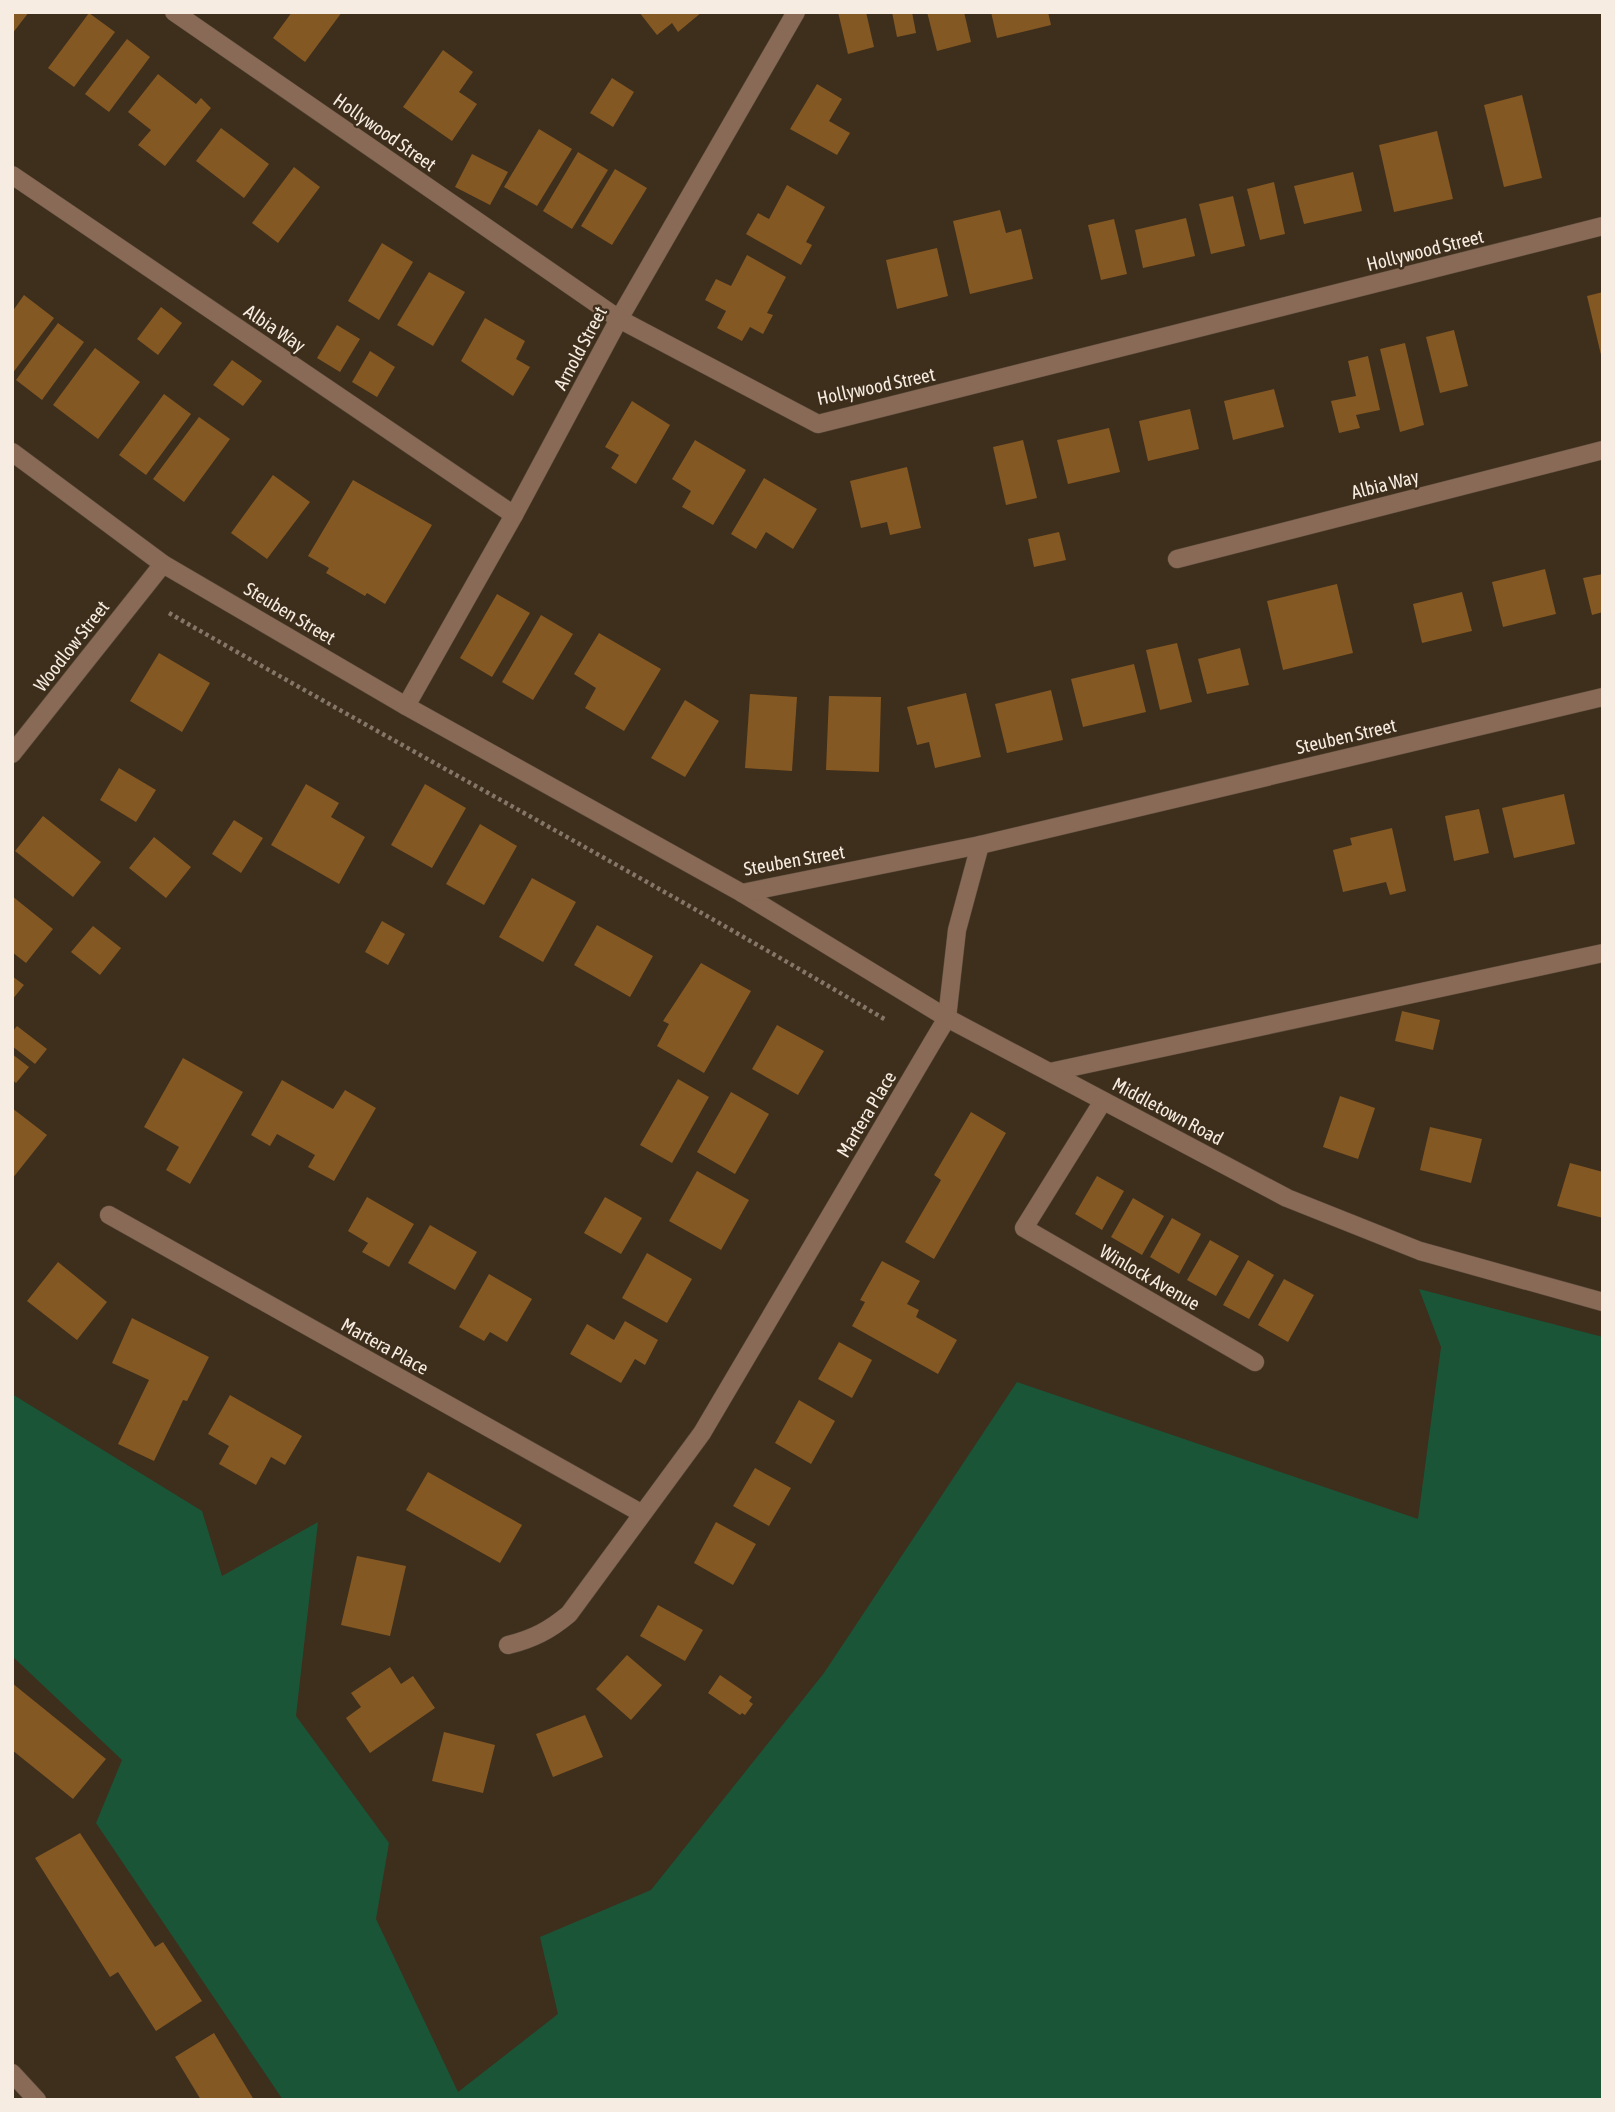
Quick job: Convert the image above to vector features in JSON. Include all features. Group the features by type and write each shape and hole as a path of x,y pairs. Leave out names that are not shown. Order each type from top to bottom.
{"street":[{"name":"Hollywood Street","path":"174,12 620,319 818,424 1603,226"},
{"name":"Arnold Street","path":"406,706 620,319 796,12"},
{"name":"Albia Way","path":"12,175 514,515"},
{"name":"Albia Way","path":"1177,559 1603,450"},
{"name":"Steuben Street","path":"12,452 163,564 406,706 742,893 980,845 1603,697"},
{"name":"Woodlow Street","path":"12,754 163,564"},
{"path":"947,1018 957,930 980,845"},
{"name":"Middletown Road","path":"742,893 947,1018 1287,1198 1420,1251 1603,1302"},
{"path":"1050,1072 1603,953"},
{"name":"Martera Place","path":"508,1645 549,1631 569,1614 702,1433 947,1018"},
{"name":"Winlock Avenue","path":"1103,1101 1024,1228 1255,1362"},
{"name":"Martera Place","path":"109,1215 641,1513"},
{"path":"12,2073 37,2100"}],"path":[{"path":"169,613 787,961 886,1020"}],"green space":[{"path":"1419,1289 1603,1337 1603,2100 283,2100 96,1823 122,1760 12,1656 12,1394 202,1511 222,1576 318,1522 296,1716 389,1843 376,1919 458,2092 558,2014 540,1937 651,1890 824,1673 1017,1382 1418,1519 1441,1347"}],"building":[{"path":"12,12 29,12 12,34"},
{"path":"292,12 342,12 305,62 273,38"},
{"path":"639,12 702,12 678,32 672,23 657,35"},
{"path":"838,12 866,12 874,47 848,54"},
{"path":"892,12 912,12 916,33 897,37"},
{"path":"927,12 964,12 971,42 937,51"},
{"path":"991,12 1048,12 1051,25 997,38"},
{"path":"89,13 115,32 74,87 48,68"},
{"path":"127,39 150,57 109,112 85,94"},
{"path":"443,50 473,72 459,92 477,104 452,141 403,107"},
{"path":"158,74 196,104 201,98 211,108 165,166 138,145 151,130 128,112"},
{"path":"612,78 634,92 613,127 590,113"},
{"path":"817,84 842,99 829,121 850,133 837,155 790,129"},
{"path":"1522,95 1542,178 1504,187 1484,105"},
{"path":"221,128 269,164 244,198 196,161"},
{"path":"539,129 572,149 537,206 504,187"},
{"path":"1437,131 1453,199 1394,212 1379,145"},
{"path":"578,152 608,170 572,229 543,211"},
{"path":"472,154 508,172 490,205 455,187"},
{"path":"294,167 320,187 278,243 252,223"},
{"path":"615,169 647,188 612,245 581,226"},
{"path":"1353,172 1362,211 1304,224 1294,186"},
{"path":"1274,182 1285,234 1260,240 1247,189"},
{"path":"787,185 825,207 806,242 812,245 801,265 746,234 758,213 769,219"},
{"path":"1233,196 1245,246 1211,254 1199,204"},
{"path":"1000,210 1006,233 1021,229 1033,279 970,294 953,221"},
{"path":"1186,218 1195,256 1143,268 1135,230"},
{"path":"1114,219 1127,274 1101,280 1088,225"},
{"path":"382,243 413,262 379,320 348,301"},
{"path":"937,248 948,296 897,309 886,260"},
{"path":"747,255 786,277 767,313 773,315 763,334 750,327 742,341 717,328 726,311 705,300 716,279 731,286"},
{"path":"429,272 465,292 433,346 397,325"},
{"path":"1603,292 1603,359 1602,359 1587,296"},
{"path":"24,295 54,318 12,374 12,312"},
{"path":"161,307 182,323 158,355 137,339"},
{"path":"485,318 525,341 516,359 530,367 513,396 461,361"},
{"path":"58,323 84,342 42,400 16,380"},
{"path":"337,325 360,339 340,372 317,358"},
{"path":"1454,330 1468,386 1440,393 1426,337"},
{"path":"1405,343 1424,425 1400,432 1380,349"},
{"path":"95,348 140,382 98,439 53,405"},
{"path":"370,351 395,367 377,397 352,382"},
{"path":"1368,356 1380,410 1356,415 1360,428 1339,433 1331,401 1356,396 1348,361"},
{"path":"232,360 262,381 243,406 213,385"},
{"path":"1274,389 1284,427 1233,440 1224,401"},
{"path":"164,394 191,414 146,475 119,455"},
{"path":"632,401 670,425 636,484 611,468 619,455 605,447"},
{"path":"1190,409 1199,449 1148,461 1139,421"},
{"path":"199,417 230,439 184,502 153,479"},
{"path":"1109,428 1120,472 1068,484 1057,440"},
{"path":"695,440 746,470 713,525 682,507 691,491 672,479"},
{"path":"1023,440 1037,498 1006,505 993,447"},
{"path":"907,467 921,528 890,535 887,522 861,528 850,481"},
{"path":"273,475 310,502 267,559 231,533"},
{"path":"764,478 817,509 793,549 766,532 756,549 731,534"},
{"path":"353,480 432,525 385,604 367,593 365,596 326,573 329,568 308,556"},
{"path":"1059,532 1066,560 1034,567 1028,539"},
{"path":"1545,569 1556,614 1503,627 1492,582"},
{"path":"1603,574 1603,612 1592,615 1583,578"},
{"path":"1337,584 1353,653 1283,670 1267,601"},
{"path":"1462,592 1472,631 1422,643 1413,604"},
{"path":"497,594 530,613 492,677 460,658"},
{"path":"541,615 573,634 533,700 502,682"},
{"path":"599,633 661,669 624,731 585,708 596,688 574,674"},
{"path":"1177,643 1192,702 1160,710 1146,650"},
{"path":"1240,648 1249,685 1207,694 1198,659"},
{"path":"159,653 210,683 182,732 130,701"},
{"path":"1134,664 1146,712 1083,727 1071,679"},
{"path":"1051,690 1063,740 1007,753 995,704"},
{"path":"966,693 981,757 935,768 929,742 917,745 907,707"},
{"path":"750,694 797,697 792,771 745,768"},
{"path":"829,696 881,697 879,772 826,770"},
{"path":"685,700 719,721 685,777 651,758"},
{"path":"119,768 156,790 136,822 100,800"},
{"path":"306,784 339,803 331,817 365,837 339,884 271,845"},
{"path":"425,784 466,808 432,868 391,845"},
{"path":"1564,794 1575,844 1514,858 1502,808"},
{"path":"1479,809 1489,853 1454,861 1445,816"},
{"path":"43,816 101,862 73,897 15,851"},
{"path":"234,820 263,838 241,873 212,854"},
{"path":"480,824 517,846 484,905 446,884"},
{"path":"1392,828 1406,891 1390,895 1386,882 1343,892 1333,850 1352,845 1350,838"},
{"path":"154,837 191,867 166,898 129,868"},
{"path":"532,878 576,902 543,962 499,937"},
{"path":"12,896 53,929 26,963 12,952"},
{"path":"382,921 405,934 388,965 365,952"},
{"path":"597,925 653,956 630,997 574,965"},
{"path":"93,926 121,948 100,975 71,952"},
{"path":"701,963 751,991 704,1073 657,1046 669,1024 663,1021"},
{"path":"12,976 24,985 12,1000"},
{"path":"1402,1011 1440,1020 1433,1050 1395,1041"},
{"path":"777,1025 824,1051 798,1095 752,1069"},
{"path":"17,1026 47,1049 35,1064 12,1046 12,1032"},
{"path":"12,1054 29,1067 16,1083 12,1080"},
{"path":"183,1058 243,1092 190,1184 166,1170 179,1147 144,1127"},
{"path":"678,1079 709,1097 672,1163 640,1145"},
{"path":"282,1080 333,1109 345,1090 376,1108 334,1181 308,1167 315,1155 277,1134 270,1146 251,1135"},
{"path":"731,1092 769,1114 735,1174 697,1152"},
{"path":"1340,1096 1375,1108 1358,1159 1323,1147"},
{"path":"12,1108 47,1135 12,1179"},
{"path":"971,1112 1006,1133 934,1259 905,1242 941,1180 934,1175"},
{"path":"1430,1127 1482,1139 1471,1183 1420,1170"},
{"path":"1570,1163 1603,1172 1603,1218 1557,1206"},
{"path":"697,1171 749,1200 721,1250 669,1221"},
{"path":"1097,1176 1124,1191 1102,1230 1075,1214"},
{"path":"367,1197 414,1224 389,1267 362,1252 368,1243 348,1231"},
{"path":"605,1197 642,1218 621,1254 584,1233"},
{"path":"1133,1198 1164,1216 1142,1255 1111,1237"},
{"path":"1172,1218 1201,1234 1179,1274 1150,1257"},
{"path":"430,1225 477,1252 455,1290 408,1263"},
{"path":"1210,1240 1239,1256 1216,1296 1187,1280"},
{"path":"647,1253 692,1279 667,1323 622,1298"},
{"path":"1248,1260 1274,1275 1249,1319 1223,1305"},
{"path":"882,1261 920,1281 907,1304 919,1310 916,1317 957,1340 938,1374 852,1326 865,1302 860,1300"},
{"path":"58,1262 107,1302 77,1340 27,1301"},
{"path":"489,1274 532,1299 507,1342 490,1332 484,1341 459,1327"},
{"path":"1284,1279 1314,1295 1288,1342 1258,1325"},
{"path":"132,1318 209,1357 187,1401 183,1400 154,1461 118,1444 149,1380 112,1363"},
{"path":"625,1321 658,1340 645,1365 635,1359 621,1383 570,1354 587,1324 614,1340"},
{"path":"839,1342 872,1360 852,1398 818,1379"},
{"path":"230,1395 302,1436 285,1465 271,1457 256,1485 219,1464 229,1446 208,1434"},
{"path":"799,1400 835,1421 811,1464 775,1443"},
{"path":"755,1468 791,1488 769,1526 733,1506"},
{"path":"428,1472 522,1525 500,1563 406,1510"},
{"path":"716,1522 756,1544 733,1585 694,1563"},
{"path":"357,1556 406,1566 390,1636 341,1625"},
{"path":"658,1605 703,1630 685,1661 640,1636"},
{"path":"627,1655 662,1685 631,1720 596,1689"},
{"path":"390,1667 401,1684 413,1676 435,1708 370,1753 346,1718 361,1707 351,1693"},
{"path":"720,1675 752,1697 749,1701 753,1704 745,1715 740,1715 708,1693"},
{"path":"12,1683 106,1759 73,1799 12,1750"},
{"path":"585,1715 603,1757 553,1777 536,1734"},
{"path":"444,1732 495,1745 483,1793 432,1781"},
{"path":"80,1833 155,1947 163,1942 202,2001 156,2031 118,1972 110,1977 35,1858"},
{"path":"214,2033 254,2100 201,2100 175,2057"}]}
